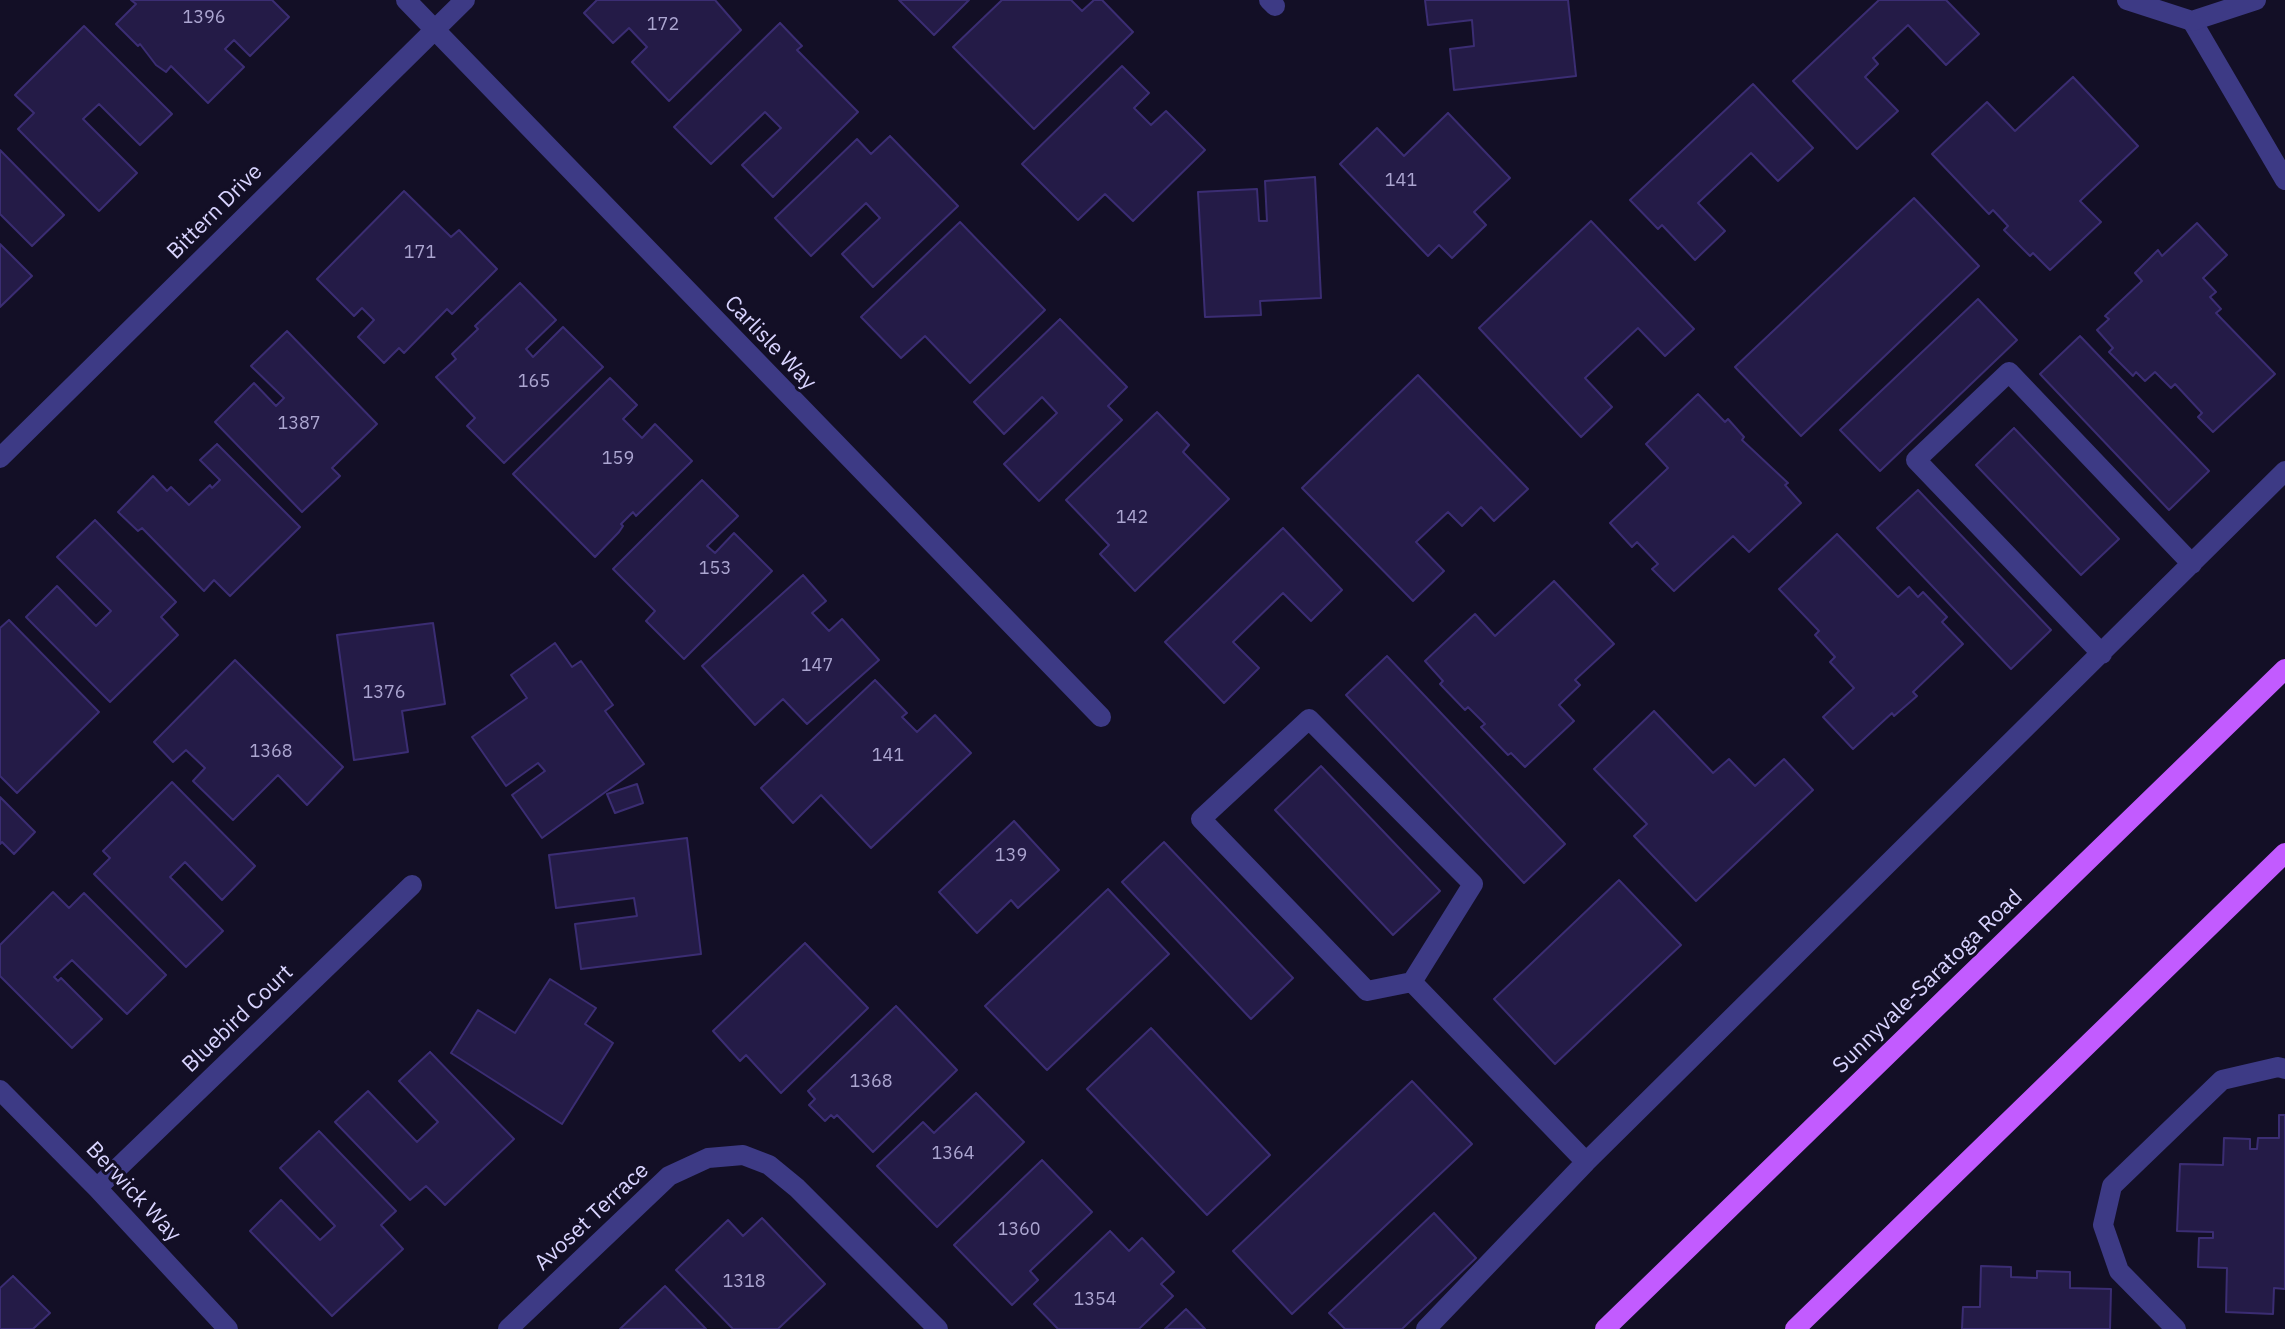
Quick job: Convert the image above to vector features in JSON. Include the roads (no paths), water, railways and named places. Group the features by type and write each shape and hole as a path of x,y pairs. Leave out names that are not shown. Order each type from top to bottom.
{"main road":[{"name":"Sunnyvale-Saratoga Road","path":"1605,1329 2285,669"},
{"path":"1795,1329 2285,853"}],"street":[{"name":"Carlisle Way","path":"406,0 1101,717"},
{"name":"Bittern Drive","path":"0,458 465,0"},
{"path":"2127,0 2192,21 2256,0"},
{"path":"2192,21 2285,180"},
{"path":"2102,654 1916,460 2009,372 2192,564"},
{"path":"1426,1329 1586,1162 2285,471"},
{"path":"1309,719 1473,884 1412,982 1367,991 1201,819 1309,719"},
{"name":"Bluebird Court","path":"97,1188 412,885"},
{"path":"1412,982 1586,1162"},
{"path":"2176,1329 2119,1271 2103,1225 2112,1186 2222,1080 2278,1067 2285,1069"},
{"name":"Berwick Way","path":"0,1090 97,1188 228,1329"},
{"name":"Avoset Terrace","path":"508,1329 669,1176 708,1158 743,1155 769,1165 797,1188 938,1329"}]}
